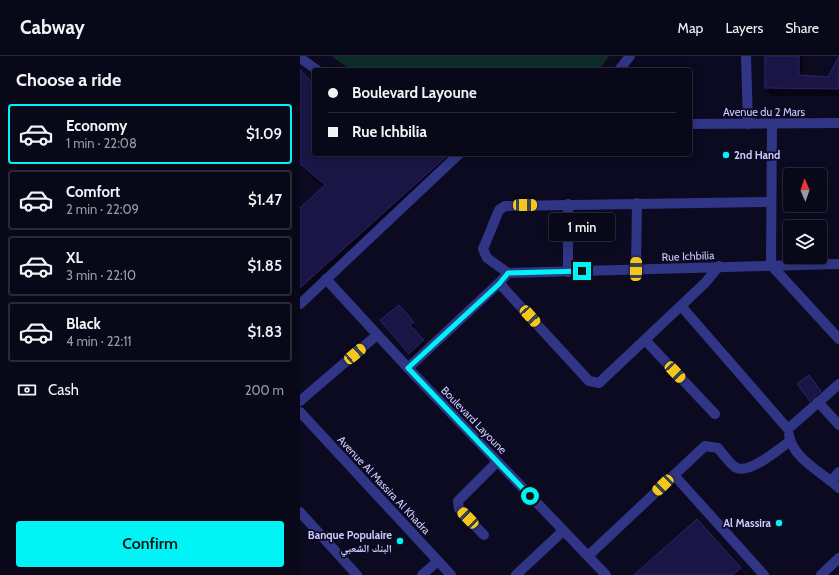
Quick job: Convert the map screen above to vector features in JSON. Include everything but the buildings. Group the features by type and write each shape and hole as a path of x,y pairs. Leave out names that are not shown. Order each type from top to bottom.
{"street":[{"path":"621,68 630,56"},
{"path":"746,56 748,124"},
{"path":"300,58 314,68"},
{"name":"Avenue du 2 Mars","path":"692,124 839,124"},
{"path":"772,124 770,202 771,265 839,340"},
{"path":"300,304 457,156"},
{"path":"408,368 499,284 508,273 487,258 483,249 501,207 511,205 770,202"},
{"path":"568,204 568,272"},
{"path":"636,269 638,204"},
{"name":"Rue Ichbilia","path":"508,273 719,266 839,264"},
{"path":"499,284 593,383 599,383 604,380 681,306 719,266"},
{"name":"Boulevard Layoune","path":"326,279 408,368 606,575"},
{"path":"681,306 788,429 790,442 802,458 835,484 839,472"},
{"path":"300,401 377,335"},
{"path":"646,340 715,414"},
{"path":"788,429 839,384"},
{"path":"818,402 839,424"},
{"name":"Avenue Al Massira Al Khadra","path":"300,412 450,575"},
{"path":"588,556 705,446 718,448 735,468 743,469 754,467 790,442"},
{"path":"484,535 459,509 458,501 497,462"},
{"path":"674,475 764,575"},
{"path":"300,512 357,575"},
{"path":"516,575 563,531"},
{"path":"821,575 839,558"},
{"path":"422,575 438,561"}],"green space":[{"path":"332,56 609,56 600,68 347,68"}],"place":[{"name":"2nd Hand","path":"726,155"},
{"name":"Al Massira","path":"779,523"},
{"name":"Banque Populaire البنك الشعبي","path":"400,541"}],"route":[{"path":"530,496 408,368 499,284 508,273 582,271"}]}
